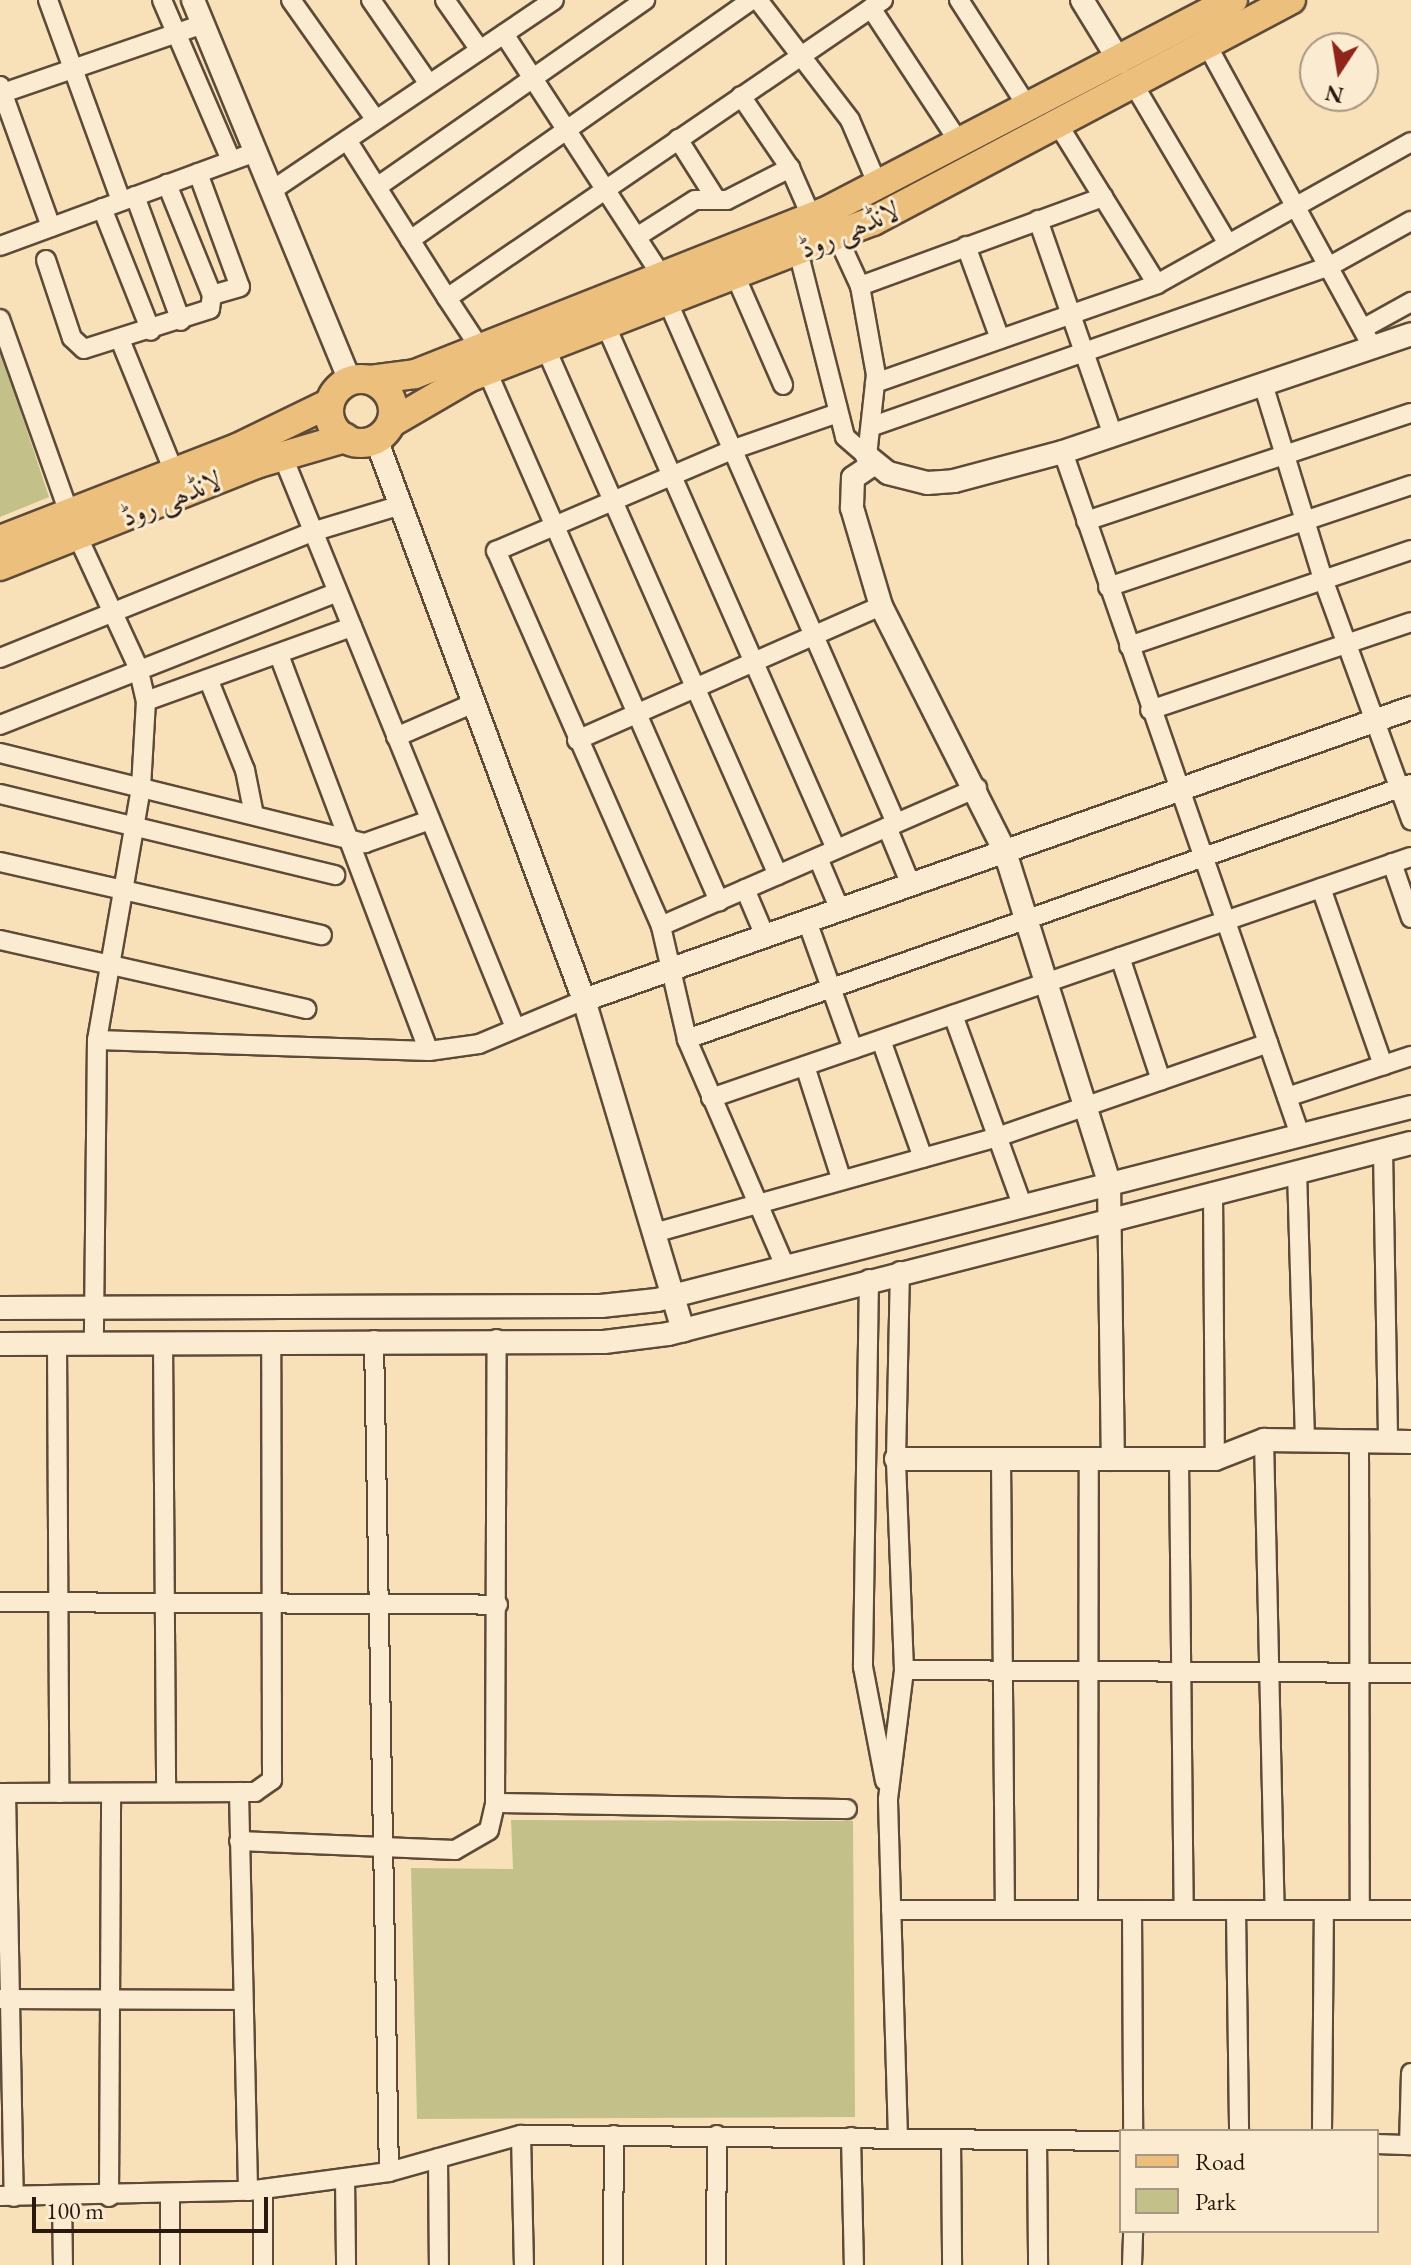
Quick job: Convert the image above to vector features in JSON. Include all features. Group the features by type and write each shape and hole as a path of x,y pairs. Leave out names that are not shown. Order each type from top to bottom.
{"main road":[{"name":"لانڈھی روڈ","path":"383,431 483,360 1059,126 1233,0"},
{"name":"لانڈھی روڈ","path":"360,380 415,374 546,349 606,326 665,288 735,275 798,251 825,222 879,188 1029,109 1207,45 1291,0"},
{"path":"360,380 387,392 383,431 345,438 331,423 330,403 360,380"},
{"name":"لانڈھی روڈ","path":"0,566 174,472 330,403"},
{"name":"لانڈھی روڈ","path":"0,540 74,524 345,438"}],"street":[{"path":"48,0 72,68 181,321"},
{"path":"162,0 231,160"},
{"path":"193,0 271,191 360,380"},
{"path":"291,0 376,120"},
{"path":"371,0 429,84"},
{"path":"445,0 480,50"},
{"path":"271,191 504,34 533,6 554,0"},
{"path":"377,187 645,0"},
{"path":"410,240 570,131 752,0"},
{"path":"758,0 850,120 879,188"},
{"path":"959,0 1029,109"},
{"path":"1082,0 1228,244"},
{"path":"447,298 610,190 678,139 877,4 961,145"},
{"path":"51,227 1,91 203,24"},
{"path":"504,34 610,190 665,288 815,636 892,825 911,885"},
{"path":"1207,45 1368,338"},
{"path":"741,96 825,222 860,286 875,383 869,461 853,478 852,508 881,606 977,788 1005,852 1109,1182 1113,1459"},
{"path":"1059,126 1157,284"},
{"path":"678,139 716,199"},
{"path":"347,140 483,360 633,710 719,901"},
{"path":"875,383 1157,284 1411,142"},
{"path":"0,246 255,152"},
{"path":"638,236 695,200 734,197 790,168"},
{"path":"198,173 240,287 212,295"},
{"path":"46,260 76,345 121,342 210,309 212,295 167,184"},
{"path":"860,286 1103,197"},
{"path":"102,208 151,331"},
{"path":"1038,220 1113,435"},
{"path":"873,426 1330,266 1411,221"},
{"path":"966,246 1000,339"},
{"path":"798,251 845,437 869,461 927,483 954,481 1063,452 1263,384 1368,338 1411,302"},
{"path":"735,275 783,385"},
{"path":"0,319 74,524 138,667 146,701 141,788 97,1040 94,1343"},
{"path":"606,326 757,662 836,849"},
{"path":"1368,338 1411,334"},
{"path":"121,342 174,472"},
{"path":"546,349 778,875"},
{"path":"1263,384 1323,579 1375,721 1405,786 1411,820"},
{"path":"785,1266 762,1201 711,1098 687,1039 667,971 661,926 496,551 734,449 838,413"},
{"path":"1086,521 1411,413"},
{"path":"383,431 401,505 584,1000 683,1330"},
{"path":"1063,452 1177,791 1227,920 1300,1135"},
{"path":"283,457 514,1025"},
{"path":"1108,587 1411,485"},
{"path":"0,658 315,531 401,505"},
{"path":"1129,646 1411,550"},
{"path":"0,725 138,667 337,592"},
{"path":"577,740 633,710 757,662 881,606"},
{"path":"1150,710 1411,622"},
{"path":"146,701 209,681 352,627"},
{"path":"279,655 429,1051"},
{"path":"209,681 245,770 254,815"},
{"path":"396,737 474,703"},
{"path":"97,1040 429,1051 479,1044 514,1025 1411,708"},
{"path":"0,753 365,843 430,820"},
{"path":"687,1039 1028,923 1405,786"},
{"path":"661,926 977,788"},
{"path":"0,794 335,875"},
{"path":"711,1098 1411,857"},
{"path":"818,858 840,910"},
{"path":"0,862 322,935"},
{"path":"1392,863 1411,918"},
{"path":"1321,888 1383,1065"},
{"path":"745,889 765,936"},
{"path":"807,921 853,1049"},
{"path":"0,940 306,1009"},
{"path":"1120,957 1161,1080"},
{"path":"953,1015 1022,1205"},
{"path":"881,1040 923,1158"},
{"path":"654,1233 841,1178 997,1137 1268,1043"},
{"path":"1287,1097 1411,1056"},
{"path":"805,1066 841,1178"},
{"path":"0,1308 601,1306 672,1296 1411,1107"},
{"path":"0,1344 497,1339 604,1342 683,1330 900,1271 1411,1143"},
{"path":"1383,1150 1388,1442"},
{"path":"1297,1171 1305,1440"},
{"path":"1213,1192 1215,1459"},
{"path":"898,2138 888,1799 904,1670 896,1459 900,1271"},
{"path":"869,1279 863,1667 888,1799"},
{"path":"239,1841 455,1850 476,1843 489,1830 495,1803 497,1339"},
{"path":"374,1340 389,2172"},
{"path":"271,1341 275,1770 265,1789 239,1792 3,1793 7,2196 109,2197 256,2190 389,2172 521,2135 1119,2141"},
{"path":"163,1342 166,1792"},
{"path":"57,1343 59,1793"},
{"path":"896,1459 1215,1459 1264,1440 1411,1442"},
{"path":"1264,1440 1275,1910"},
{"path":"1359,1441 1360,1910"},
{"path":"1001,1459 1005,1910"},
{"path":"1088,1910 1089,1459"},
{"path":"1179,1460 1184,1910"},
{"path":"0,1602 378,1600 498,1605"},
{"path":"904,1670 1411,1673"},
{"path":"239,1792 242,2000 263,2265"},
{"path":"109,2197 111,1793"},
{"path":"495,1803 847,1809"},
{"path":"891,1910 1411,1910"},
{"path":"1132,1910 1133,2129"},
{"path":"1236,1910 1239,2129"},
{"path":"1322,2129 1324,1910"},
{"path":"5,1999 242,2000"},
{"path":"1379,2144 1410,2145 1411,2073"},
{"path":"521,2135 524,2265"},
{"path":"613,2265 614,2135"},
{"path":"716,2265 717,2135"},
{"path":"851,2137 854,2265"},
{"path":"951,2139 952,2265"},
{"path":"1037,2140 1038,2265"},
{"path":"438,2158 439,2265"},
{"path":"345,2178 346,2265"},
{"path":"170,2195 170,2265"},
{"path":"62,2197 63,2265"},
{"path":"1132,2265 1133,2233"}],"green space":[{"path":"0,349 49,497 0,517"},
{"path":"511,1820 853,1821 855,2117 417,2119 411,1868 513,1869"}]}
